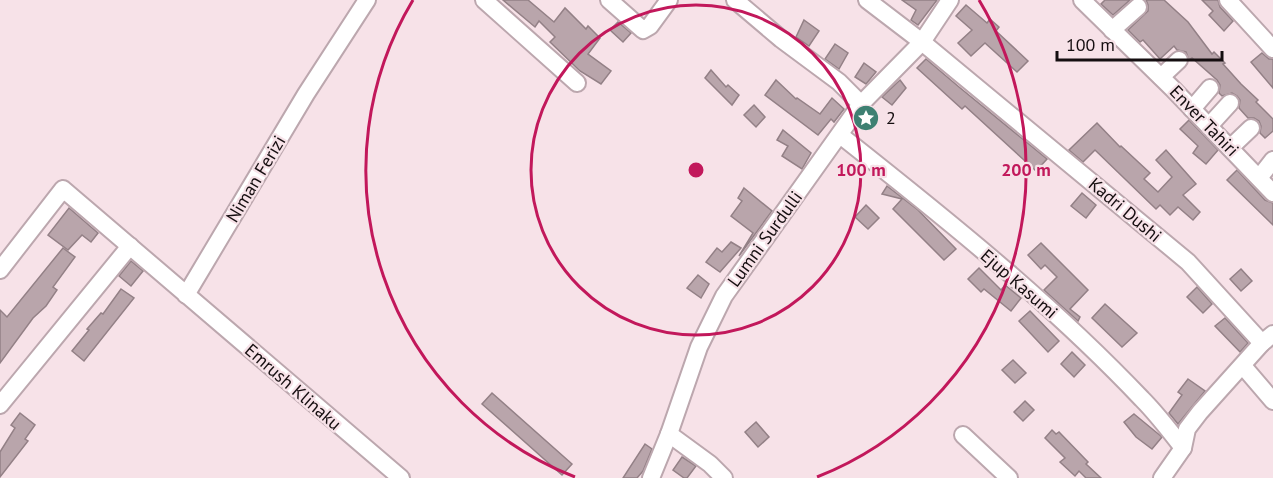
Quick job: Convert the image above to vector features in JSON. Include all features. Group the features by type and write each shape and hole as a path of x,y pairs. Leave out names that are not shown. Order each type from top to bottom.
{"street":[{"name":"Niman Ferizi","path":"186,295 306,94 367,0"},
{"path":"484,0 577,83"},
{"path":"609,0 643,30 650,26 669,0"},
{"path":"735,0 781,39 839,82 861,104"},
{"name":"Kadri Dushi","path":"867,0 922,42 1188,262 1267,339"},
{"name":"Lumni Surdulli","path":"651,478 669,434 699,346 724,296 861,104 922,42 950,0"},
{"name":"Enver Tahiri","path":"1082,0 1161,77 1273,193"},
{"path":"1228,0 1273,49"},
{"path":"1112,30 1138,7"},
{"path":"1161,77 1179,60"},
{"path":"1192,109 1210,88"},
{"path":"1209,126 1230,103"},
{"path":"1230,148 1251,128"},
{"name":"Ejup Kasumi","path":"840,135 928,204 1075,333 1144,400 1183,448"},
{"path":"1259,178 1272,153"},
{"path":"0,270 63,189 186,295"},
{"path":"0,405 130,246"},
{"name":"Emrush Klinaku","path":"186,295 400,478"},
{"path":"1162,478 1183,448 1187,429 1200,411 1267,339"},
{"path":"1243,366 1273,400"},
{"path":"669,434 710,464 724,478"},
{"path":"963,435 1009,478"}],"building":[{"path":"503,0 528,0 554,22 565,8 586,29 588,26 600,38 588,54 611,71 601,84 580,71 550,42 555,37 539,21 535,27"},
{"path":"902,0 937,0 918,25 911,20 916,10"},
{"path":"1105,0 1130,0 1113,15 1101,4"},
{"path":"1146,0 1164,0 1188,22 1212,54 1214,52 1225,63 1223,64 1273,119 1273,131 1265,138 1260,133 1259,121 1248,118 1239,108 1240,100 1237,96 1232,93 1222,96 1219,93 1220,85 1217,80 1192,58 1189,60 1186,52 1177,50 1174,46 1160,59 1143,40 1140,42 1128,30 1148,11"},
{"path":"1202,0 1218,0 1220,7 1233,21 1224,31 1209,15 1213,11"},
{"path":"966,5 987,23 990,19 999,27 996,31 1028,61 1017,72 985,43 971,56 958,43 972,30 956,16"},
{"path":"804,20 819,31 809,46 796,37"},
{"path":"618,22 631,33 623,42 610,30"},
{"path":"835,44 848,53 839,69 825,59"},
{"path":"1262,53 1269,59 1273,59 1273,88 1251,62"},
{"path":"926,59 1047,159 1036,171 965,106 962,109 917,68"},
{"path":"864,63 876,72 866,84 855,77"},
{"path":"711,70 726,87 728,85 739,95 732,105 705,78"},
{"path":"776,80 796,99 820,114 832,98 844,109 834,122 831,119 818,135 765,95"},
{"path":"900,80 906,88 892,105 882,97"},
{"path":"754,105 765,117 756,127 744,115"},
{"path":"1189,120 1218,150 1206,164 1193,153 1198,146 1180,129"},
{"path":"1097,123 1150,173 1144,179 1158,192 1172,177 1156,160 1166,150 1196,184 1183,195 1200,212 1193,220 1178,207 1170,215 1160,205 1156,209 1095,150 1083,162 1069,150"},
{"path":"783,130 811,153 802,169 782,156 788,146 777,140"},
{"path":"1237,170 1265,200 1273,203 1273,225 1227,180"},
{"path":"887,186 918,210 956,249 944,260 893,209 902,199 882,194"},
{"path":"744,188 772,211 739,256 753,233 731,216 742,201 738,198"},
{"path":"1082,193 1096,205 1086,218 1071,206"},
{"path":"866,205 879,218 868,229 855,217"},
{"path":"69,208 98,233 91,242 82,235 68,250 48,235"},
{"path":"731,242 741,248 720,272 706,262 717,248 722,252"},
{"path":"1041,243 1088,290 1070,309 1080,317 1078,321 1044,290 1057,277 1045,265 1041,269 1028,255"},
{"path":"63,248 75,257 53,287 57,290 0,363 0,310 7,317"},
{"path":"131,261 143,271 131,286 119,276"},
{"path":"979,268 1001,290 1005,285 1021,298 1011,311 984,289 981,292 968,279"},
{"path":"1241,269 1252,281 1241,291 1230,279"},
{"path":"698,275 709,284 701,298 687,288"},
{"path":"1197,287 1212,304 1203,313 1187,297"},
{"path":"121,289 134,298 84,361 72,351 89,330 87,329 101,313 103,314"},
{"path":"1105,304 1137,333 1122,347 1092,318"},
{"path":"1030,311 1059,341 1048,352 1019,321"},
{"path":"1225,318 1248,343 1240,352 1215,326"},
{"path":"1072,352 1085,365 1074,377 1061,364"},
{"path":"1013,360 1026,373 1015,383 1002,370"},
{"path":"1188,379 1205,391 1178,424 1169,413 1182,395 1178,392"},
{"path":"492,393 572,464 562,475 482,404"},
{"path":"1025,401 1034,410 1023,421 1014,412"},
{"path":"20,413 35,425 25,439 28,441 0,477 0,452 15,428 11,425"},
{"path":"1134,414 1162,437 1152,449 1136,437 1124,422"},
{"path":"756,422 769,437 758,447 745,432"},
{"path":"1052,430 1056,434 1059,432 1101,478 1086,478 1079,471 1075,476 1060,462 1065,458 1045,438"},
{"path":"645,444 652,449 643,471 637,478 623,478"},
{"path":"682,457 696,466 687,478 673,470"}],"place":[{"name":"2","path":"866,118"}]}
